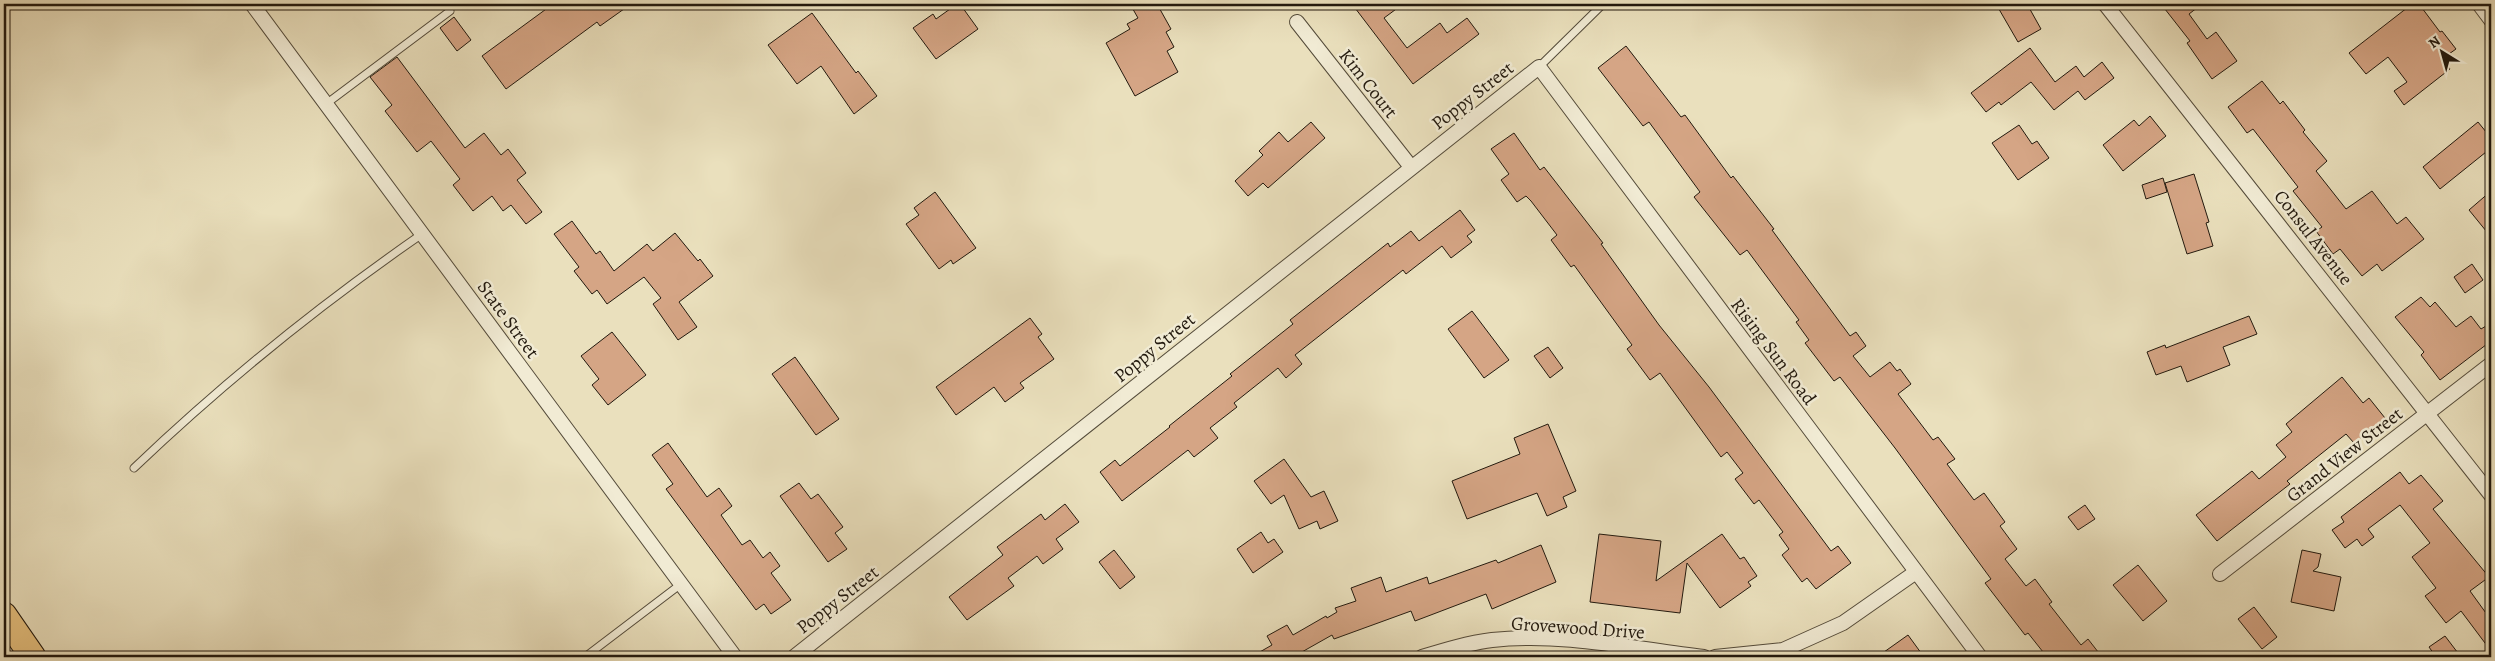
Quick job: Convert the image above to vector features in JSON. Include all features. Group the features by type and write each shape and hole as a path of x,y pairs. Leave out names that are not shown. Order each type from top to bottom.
{"highway":[{"path":"4,615 33,657"}],"street":[{"name":"State Street","path":"252,4 735,657"},
{"name":"Consul Avenue","path":"2105,4 2428,412 2491,495"},
{"path":"2479,4 2491,20"},
{"name":"Kim Court","path":"1298,22 1411,167"},
{"name":"Poppy Street","path":"794,657 1539,67"},
{"name":"Rising Sun Road","path":"1539,67 1980,657"},
{"name":"Grand View Street","path":"2220,574 2491,364"},
{"path":"1715,657 1783,650 1843,623 1916,572"},
{"name":"Grovewood Drive","path":"1422,657 1450,648 1492,640 1540,639 1704,657"}],"lane":[{"path":"1539,67 1603,4"},
{"path":"326,104 450,11"},
{"path":"134,468 173,431 266,353 360,277 422,234"},
{"path":"585,657 681,584"}],"building":[{"path":"553,4 631,4 600,26 597,22 506,89 482,56"},
{"path":"957,4 960,4 978,29 936,59 913,28 933,14 936,19"},
{"path":"1130,4 1157,4 1171,29 1166,32 1174,47 1167,51 1178,72 1135,96 1106,43 1130,29 1127,24 1138,18"},
{"path":"1352,4 1403,4 1384,18 1407,48 1440,23 1447,33 1467,18 1479,34 1413,84"},
{"path":"1996,4 2027,4 2041,29 2018,42"},
{"path":"2161,4 2202,4 2189,14 2207,39 2216,32 2237,61 2212,79 2187,43 2190,41"},
{"path":"2412,4 2419,4 2440,32 2442,31 2456,49 2442,59 2450,69 2404,105 2394,91 2407,82 2388,57 2366,74 2349,53"},
{"path":"812,13 856,73 858,71 877,96 854,114 821,66 797,84 768,45"},
{"path":"454,17 471,40 457,51 440,28"},
{"path":"1626,46 1681,117 1685,115 1731,178 1733,176 1774,229 1772,230 1850,336 1856,332 1866,346 1853,356 1870,377 1890,362 1897,371 1900,369 1911,384 1898,394 1933,440 1938,437 1955,459 1947,464 1974,500 1984,493 2005,522 2000,526 2017,549 2005,559 2026,586 2035,579 2052,602 2049,604 2081,645 2088,639 2102,657 2047,657 2028,633 2025,635 1985,583 1991,579 1895,448 1840,377 1834,381 1805,343 1809,340 1796,322 1799,320 1747,250 1740,255 1694,197 1700,192 1649,122 1643,126 1598,68"},
{"path":"2030,48 2055,82 2076,66 2084,77 2102,62 2114,78 2085,100 2078,91 2054,110 2031,82 2001,105 1999,102 1986,112 1971,93"},
{"path":"397,57 465,148 484,133 501,155 508,149 526,173 517,180 542,212 526,224 511,205 503,211 492,196 473,211 453,185 460,179 431,141 417,152 385,111 392,105 370,77"},
{"path":"2262,81 2280,104 2283,101 2305,130 2303,132 2327,161 2316,171 2346,209 2372,191 2397,224 2406,217 2424,239 2382,271 2377,264 2362,276 2340,249 2333,254 2316,231 2322,227 2293,191 2298,187 2253,129 2247,133 2228,107"},
{"path":"2150,116 2166,136 2123,171 2103,145 2134,120 2139,126"},
{"path":"1311,122 1325,138 1268,188 1263,183 1248,196 1235,181 1263,155 1259,151 1279,132 1288,142"},
{"path":"2478,122 2491,138 2491,148 2440,189 2423,167"},
{"path":"2019,125 2032,144 2037,141 2049,158 2018,180 1992,143"},
{"path":"1514,133 1540,170 1544,167 1603,243 1601,244 1659,325 1709,387 1831,551 1838,546 1851,563 1816,589 1807,578 1802,582 1782,555 1789,549 1779,535 1783,532 1759,500 1754,504 1735,479 1743,473 1727,452 1721,457 1660,373 1650,380 1627,349 1632,345 1574,265 1571,267 1551,240 1557,235 1526,196 1517,202 1501,180 1509,174 1491,149"},
{"path":"2194,174 2209,222 2206,223 2213,246 2187,254 2165,183"},
{"path":"2163,178 2167,192 2146,199 2142,185"},
{"path":"2491,191 2491,237 2469,210"},
{"path":"935,192 976,248 953,264 951,260 939,269 906,224 919,215 914,208"},
{"path":"1460,210 1475,230 1467,236 1472,242 1451,258 1442,246 1406,274 1403,270 1295,355 1302,364 1286,378 1278,368 1234,403 1237,407 1210,428 1218,438 1194,457 1188,450 1122,501 1100,472 1115,460 1120,466 1170,427 1232,376 1230,374 1293,324 1290,320 1388,243 1390,247 1411,231 1419,241"},
{"path":"572,221 596,254 600,251 614,271 647,244 653,251 675,233 698,261 700,259 713,276 679,302 697,327 678,340 653,304 661,298 644,277 607,304 597,290 592,294 574,271 579,267 554,234"},
{"path":"2472,264 2483,280 2465,293 2454,277"},
{"path":"2421,297 2430,307 2435,302 2456,327 2471,316 2481,329 2486,326 2491,334 2491,341 2440,380 2421,355 2424,352 2395,317"},
{"path":"1472,311 1509,360 1484,378 1448,329"},
{"path":"2249,316 2257,334 2223,347 2230,365 2187,382 2181,366 2156,375 2147,352 2165,345 2166,348"},
{"path":"1030,318 1042,334 1038,337 1054,359 1020,383 1024,388 1005,402 994,387 956,415 936,387"},
{"path":"612,332 646,375 608,405 592,385 599,379 581,356"},
{"path":"1548,347 1563,368 1550,378 1534,356"},
{"path":"795,357 839,419 816,435 772,374"},
{"path":"2342,377 2363,403 2369,398 2385,418 2354,443 2346,434 2287,481 2290,484 2217,541 2196,515 2252,471 2259,479 2286,457 2276,445 2292,432 2286,424"},
{"path":"1548,424 1576,491 1563,497 1567,507 1547,516 1537,493 1467,519 1452,481 1520,454 1514,438"},
{"path":"668,443 707,497 719,488 732,506 721,515 742,545 750,540 763,558 770,552 780,566 771,573 791,600 771,614 764,604 756,610 666,489 673,484 652,455"},
{"path":"1284,459 1311,497 1324,491 1338,521 1320,529 1317,521 1299,529 1284,495 1271,504 1254,481"},
{"path":"2400,472 2409,484 2421,475 2443,501 2433,509 2489,577 2470,591 2491,620 2491,651 2461,611 2446,623 2425,596 2436,588 2412,557 2430,543 2400,505 2368,529 2374,537 2362,546 2357,539 2345,548 2332,530 2344,522 2341,517"},
{"path":"799,483 811,499 818,494 843,527 835,533 847,549 828,562 780,496"},
{"path":"1065,504 1079,522 1056,539 1063,549 1043,564 1037,556 1008,578 1014,586 967,620 949,597 1003,555 997,547 1041,514 1045,520"},
{"path":"2085,505 2095,519 2078,530 2068,517"},
{"path":"1261,532 1268,543 1274,539 1283,552 1253,573 1237,549"},
{"path":"1599,534 1661,541 1656,581 1722,534 1740,559 1744,557 1757,576 1748,582 1751,586 1720,608 1687,563 1680,613 1590,602"},
{"path":"1541,545 1556,582 1492,609 1486,594 1415,621 1411,611 1334,639 1332,635 1293,657 1251,657 1272,645 1267,636 1287,625 1293,635 1326,616 1327,618 1337,612 1335,608 1356,601 1351,588 1381,577 1386,592 1427,577 1429,584 1496,560 1498,563"},
{"path":"1114,550 1135,577 1120,589 1099,562"},
{"path":"2302,550 2321,554 2318,567 2313,571 2341,577 2334,611 2291,602"},
{"path":"2138,565 2167,601 2143,621 2113,585"},
{"path":"2254,607 2277,637 2262,649 2238,619"},
{"path":"1908,635 1924,657 1877,657"},
{"path":"2445,636 2461,657 2436,657 2429,647"}]}
